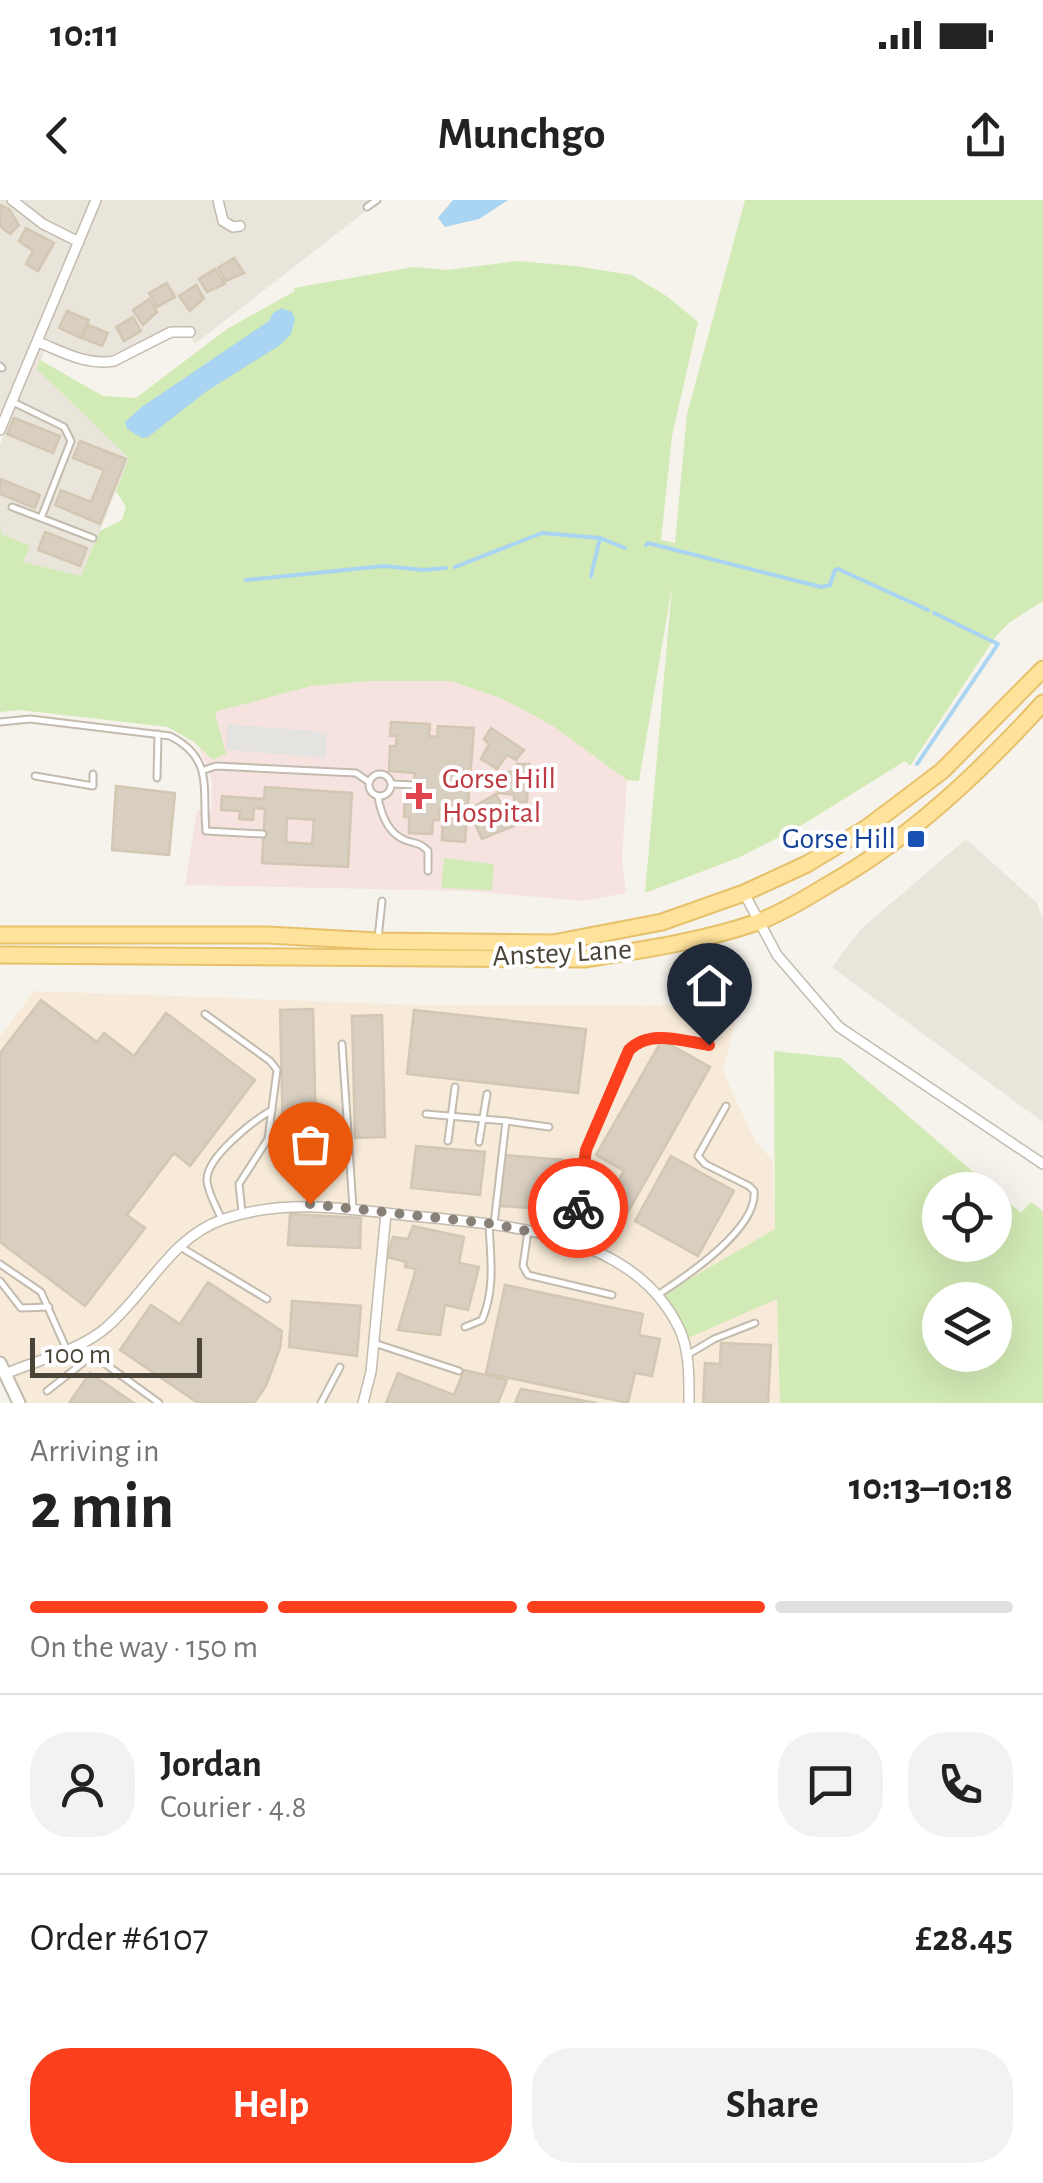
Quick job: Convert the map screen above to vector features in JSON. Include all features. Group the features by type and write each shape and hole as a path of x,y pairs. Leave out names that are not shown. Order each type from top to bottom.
{"main road":[{"name":"Anstey Lane","path":"0,935 267,934 378,941 553,943 662,922 744,893 807,864 908,798 954,759 1043,668"},
{"name":"Anstey Lane","path":"0,955 584,958 659,947 759,921 862,866 920,825 958,791 1043,704"}],"street":[{"path":"12,200 43,224 80,242"},
{"path":"0,430 96,200"},
{"path":"218,200 223,220 233,227 240,226"},
{"path":"171,332 173,319"},
{"path":"38,342 84,360 104,363 171,332 190,332"},
{"path":"744,893 777,955 839,1027 1043,1164"},
{"path":"19,1403 2,1368 66,1348 107,1328 179,1246 222,1220 310,1204 492,1224 572,1241 602,1253 656,1296 681,1330 690,1403"},
{"path":"363,1403 372,1372 386,1213"}],"lane":[{"path":"368,207 376,200"},
{"path":"12,402 70,433 68,449 41,518"},
{"path":"12,507 93,538"},
{"path":"0,722 30,719 170,736 190,746 204,770 206,832 263,834"},
{"path":"157,778 158,734"},
{"path":"204,770 216,766 356,772 378,796 388,827 402,839 418,842 428,851 428,871"},
{"path":"35,776 93,786 94,774"},
{"path":"369,782 375,775 388,776 392,784 388,794 378,796"},
{"path":"392,784 414,785"},
{"path":"378,941 382,900"},
{"path":"206,1014 276,1066 265,1146 238,1184 242,1215"},
{"path":"572,1241 586,1150 629,1050 652,1038 709,1045"},
{"path":"342,1044 353,1208"},
{"path":"448,1141 455,1087"},
{"path":"479,1142 487,1094"},
{"path":"656,1296 720,1250 754,1201 754,1191 749,1186 705,1164 698,1156 726,1106"},
{"path":"222,1220 207,1180 209,1172 244,1128 272,1110"},
{"path":"426,1114 548,1128"},
{"path":"464,1327 482,1320 488,1306 492,1224 506,1121"},
{"path":"528,1231 523,1266 528,1275 612,1295"},
{"path":"179,1246 267,1299"},
{"path":"0,1264 42,1292 66,1348"},
{"path":"0,1281 21,1308 49,1306"},
{"path":"686,1356 714,1339 755,1323"},
{"path":"79,1343 159,1403"},
{"path":"374,1343 459,1370"},
{"path":"47,1391 93,1355"},
{"path":"321,1403 340,1367"}],"shaded area":[{"path":"0,200 380,200 195,344 190,337 191,327 160,332 105,358 87,357 49,340 37,369 129,458 82,576 22,562 0,534 0,444 13,414 0,411"},
{"name":"Gorse Hill Hospital","path":"451,681 505,700 553,726 627,780 622,860 626,893 583,901 467,891 185,885 197,810 211,811 212,781 190,724 214,712 311,686"},
{"path":"227,724 327,732 326,758 227,750"},
{"path":"966,839 1037,903 1043,920 1043,1122 832,967 861,929"},
{"path":"34,991 417,1005 739,1006 723,1071 755,1141 773,1161 780,1403 19,1403 0,1363 0,1037"}],"green space":[{"path":"745,200 1043,200 1043,601 996,636 910,766 905,761 802,825 738,858 645,893 672,587 639,781 627,780 553,726 505,700 451,681 311,686 215,712 226,754 213,760 194,742 168,727 20,710 0,712 0,518 1,534 30,546 23,562 81,576 100,531 122,520 126,507 116,491 129,458 37,369 40,360 103,396 136,398 227,329 295,291 294,288 413,267 447,270 517,261 632,275 698,322 672,436 661,540 675,543 687,414"},
{"path":"444,858 494,864 492,890 441,888"},
{"path":"774,1051 841,1058 973,1172 922,1172 922,1262 1012,1262 1012,1205 1021,1213 1031,1202 1043,1211 1043,1403 780,1403 777,1299 688,1338 662,1295 775,1229"}],"water":[{"path":"453,200 508,200 479,219 445,227 438,218"},
{"path":"282,308 292,312 295,319 291,334 280,345 207,391 148,437 142,438 127,429 125,422 143,406 269,321"}],"building":[{"path":"0,205 9,209 19,225 10,234 0,226"},
{"path":"26,228 54,243 38,271 26,264 33,251 19,241"},
{"path":"234,258 244,273 226,281 218,268"},
{"path":"215,269 225,284 207,292 199,279"},
{"path":"167,283 175,297 157,307 149,293"},
{"path":"196,285 204,298 190,311 179,296"},
{"path":"149,299 157,312 143,325 133,310"},
{"path":"67,311 89,320 81,338 59,328"},
{"path":"133,317 141,331 124,341 116,327"},
{"path":"88,325 108,333 102,346 82,338"},
{"path":"14,418 60,436 53,453 7,434"},
{"path":"80,441 126,459 100,524 55,505 61,490 91,502 104,470 73,458"},
{"path":"0,479 40,495 35,508 0,494"},
{"path":"45,532 87,548 80,566 38,550"},
{"path":"391,722 430,724 429,736 437,737 438,726 474,728 465,842 442,840 443,810 439,810 439,820 433,820 432,834 409,833 409,817 404,817 405,792 413,792 415,773 389,771 390,746 396,746 397,736 390,736"},
{"path":"491,728 524,750 516,760 507,755 497,769 481,759 489,744 484,739"},
{"path":"517,764 529,764 527,802 514,802 514,795 498,793 499,772 516,772"},
{"path":"116,786 175,793 169,855 112,850"},
{"path":"265,787 352,793 348,867 262,863 265,809 254,808 253,820 239,819 240,811 221,810 222,796 264,799","holes":["287,818 314,820 312,844 286,842"]},
{"path":"496,794 504,809 512,805 521,823 482,839 475,824 483,820 475,806"},
{"path":"41,1000 97,1042 104,1033 134,1056 166,1013 255,1080 190,1166 174,1153 127,1215 145,1228 85,1306 0,1242 0,1053"},
{"path":"313,1009 316,1133 283,1134 280,1010"},
{"path":"414,1010 586,1029 578,1093 407,1074"},
{"path":"382,1015 385,1137 355,1138 352,1016"},
{"path":"662,1040 710,1067 616,1233 595,1221 624,1171 596,1155"},
{"path":"416,1146 485,1152 480,1195 411,1188"},
{"path":"504,1155 563,1160 560,1210 500,1206"},
{"path":"671,1156 734,1191 698,1256 635,1221"},
{"path":"290,1214 361,1218 360,1248 288,1245"},
{"path":"413,1226 464,1237 459,1263 479,1267 468,1310 445,1305 440,1335 398,1330 416,1269 387,1257 393,1237 408,1239"},
{"path":"208,1282 282,1331 266,1386 254,1403 198,1403 120,1350 151,1305 180,1324"},
{"path":"505,1285 643,1314 639,1335 660,1339 652,1376 635,1373 628,1403 486,1373"},
{"path":"292,1301 361,1306 357,1356 289,1347"},
{"path":"721,1343 771,1345 768,1403 703,1403 705,1363 720,1364"},
{"path":"464,1370 507,1380 498,1403 386,1403 398,1373 454,1395"},
{"path":"90,1373 134,1403 69,1403"},
{"path":"521,1389 597,1403 515,1403"}],"waterway":[{"path":"455,567 542,533 600,538 625,548"},
{"path":"591,576 600,538"},
{"path":"646,545 821,587 830,585 838,569 928,610"},
{"path":"246,580 384,566 446,568"},
{"path":"917,764 998,644 934,613"}],"way so far":[{"path":"310,1204 494,1224 572,1241 578,1208"}],"place":[{"name":"Gorse Hill Hospital","path":"419,796"},
{"name":"Gorse Hill","path":"916,839"}],"route":[{"path":"578,1208 586,1150 629,1050 652,1038 709,1045"}]}
